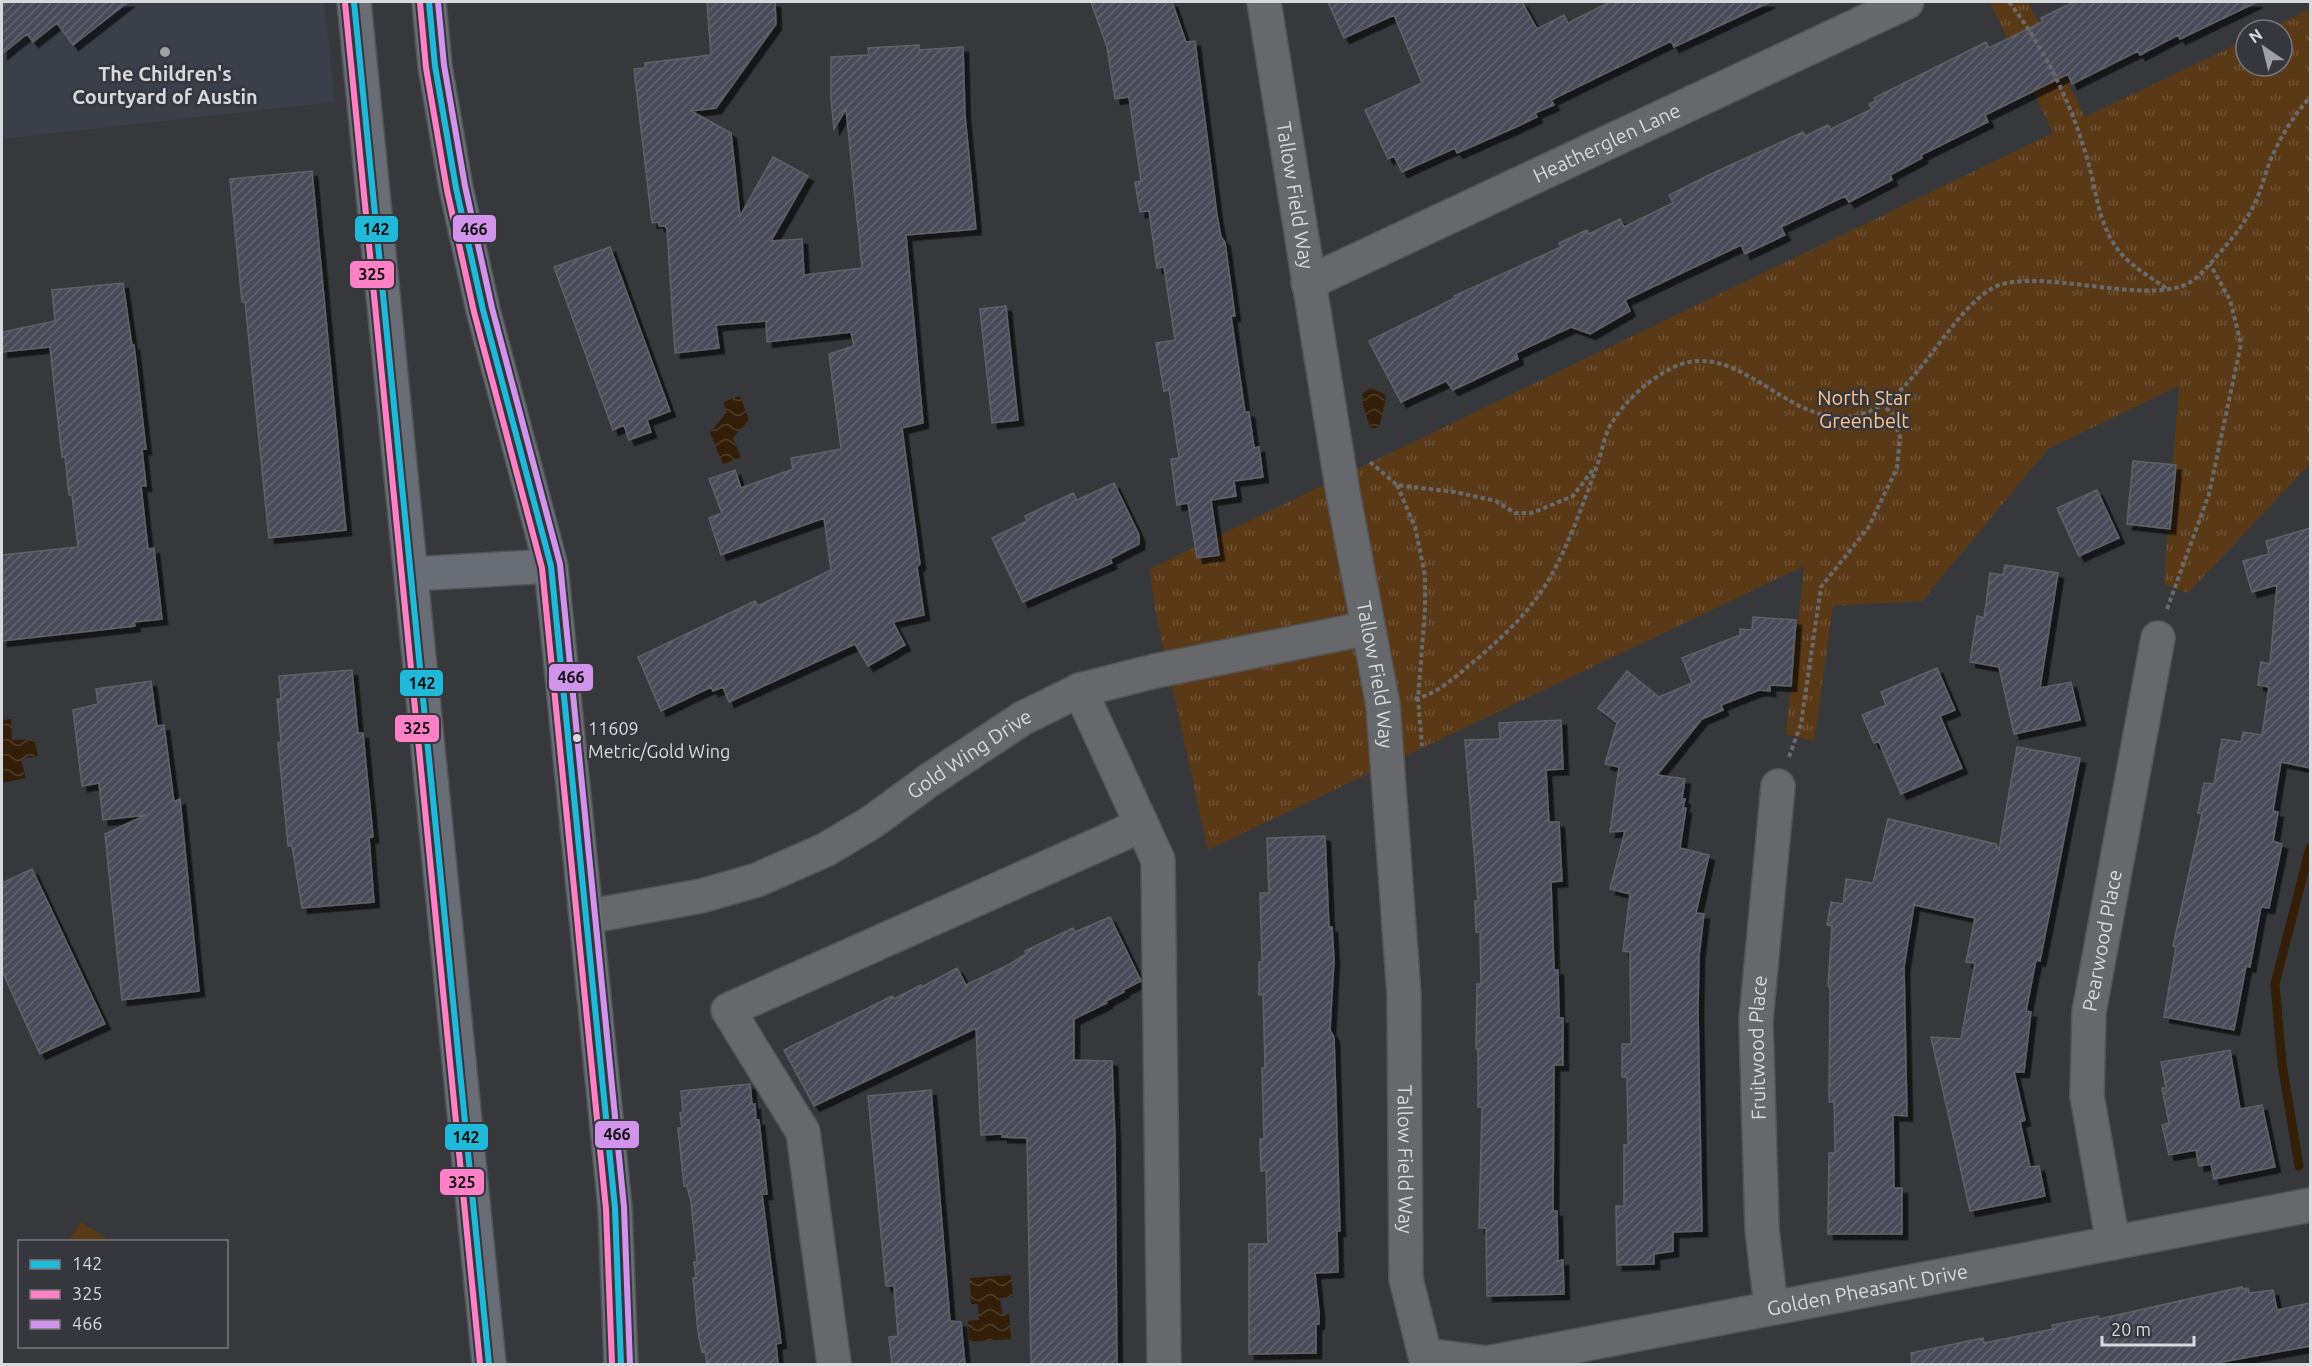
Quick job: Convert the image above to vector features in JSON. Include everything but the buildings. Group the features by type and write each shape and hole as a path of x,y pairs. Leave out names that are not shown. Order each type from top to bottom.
{"main road":[{"path":"354,2 489,1365"},
{"path":"429,2 435,66 456,188 483,310 550,566 615,1208 621,1365"},
{"path":"412,574 550,566"}],"street":[{"name":"Tallow Field Way","path":"1264,2 1308,283 1383,705 1404,995 1406,1279 1425,1355"},
{"name":"Heatherglen Lane","path":"1308,283 1907,2"},
{"name":"Gold Wing Drive","path":"586,917 701,896 757,880 825,850 873,822 928,781 1023,718 1080,690 1155,671 1368,628"},
{"name":"Pearwood Place","path":"2114,1243 2087,1096 2089,1012 2158,638"},
{"path":"1080,690 1158,860 1164,1365"},
{"name":"Fruitwood Place","path":"1771,1308 1762,1229 1756,1020 1778,786"},
{"path":"834,1365 803,1132 728,1010 1142,825"},
{"name":"Golden Pheasant Drive","path":"1425,1355 1487,1363 2310,1205"}],"path":[{"path":"2009,2 2026,24 2061,85 2089,165 2105,227 2119,252 2166,288"},
{"path":"1408,700 1437,692 1523,616 1548,581 1568,540 1611,425 1640,389 1673,367 1702,361 1718,362 1736,369 1804,410 1839,417 1870,411 1884,404 1911,379 1965,310 1993,287 2019,282 2166,288 2188,283 2210,264 2237,234 2255,204 2273,156 2293,117 2310,97"},
{"path":"2158,638 2209,494 2241,344 2230,300 2210,264"},
{"path":"1778,786 1801,724 1821,587 1869,528 1897,468 1900,436 1884,404"},
{"path":"1363,454 1397,485 1414,527 1425,575 1425,610 1418,699 1422,746"},
{"path":"1397,485 1455,492 1496,501 1515,513 1532,513 1573,496 1598,464"}],"shaded area":[{"name":"The Children's Courtyard of Austin","path":"2,2 324,2 335,102 2,139"}],"green space":[{"name":"North Star Greenbelt","path":"1990,2 2028,2 2085,117 2234,46 2234,78 2294,78 2294,18 2292,18 2310,9 2310,464 2188,593 2164,584 2179,386 2048,449 1922,601 1833,606 1814,741 1786,734 1804,566 1208,850 1155,609 1150,569 2053,133"},
{"path":"81,1222 109,1240 69,1240"}],"water":[{"path":"1371,388 1384,394 1386,398 1379,428 1370,428 1363,405 1362,394"},
{"path":"740,396 749,420 733,438 741,457 723,464 710,433 727,412 723,402"},
{"path":"11,719 12,740 34,739 38,756 21,759 26,778 2,783 2,720"},
{"path":"1011,1275 1013,1297 1000,1298 1002,1314 1009,1314 1011,1339 969,1342 968,1321 979,1320 978,1304 971,1304 970,1278"}],"waterway":[{"path":"2299,1166 2282,1064 2275,984 2310,848"}],"transit line":[{"name":"142","path":"354,2 489,1364"},
{"name":"142","path":"429,2 435,66 456,188 483,310 551,566 615,1208 621,1364"},
{"name":"466","path":"438,2 444,65 465,186 492,308 560,564 624,1207 630,1364"},
{"name":"325","path":"345,3 480,1364"},
{"name":"325","path":"420,3 426,68 447,190 474,312 542,568 606,1209 612,1364"}],"place":[{"name":"The Children's Courtyard of Austin","path":"165,52"},
{"name":"11609 Metric/Gold Wing","path":"577,738"}]}
